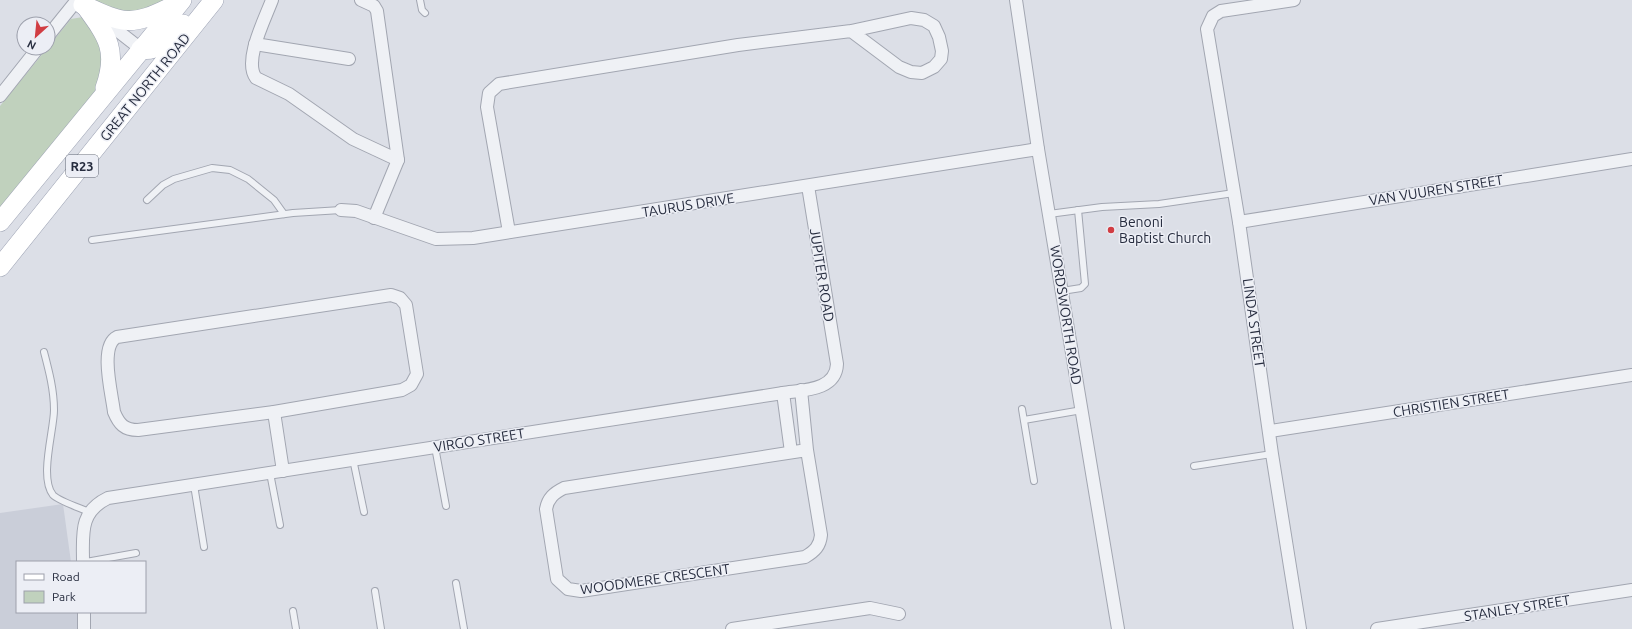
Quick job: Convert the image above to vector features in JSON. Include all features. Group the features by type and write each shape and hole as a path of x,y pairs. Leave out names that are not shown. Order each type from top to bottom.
{"main road":[{"path":"132,104 143,75 141,49 148,50 161,46 198,9 210,0"},
{"name":"GREAT NORTH ROAD","path":"0,267 214,0"},
{"path":"80,2 113,19 128,21 153,16 180,2"},
{"path":"80,2 104,32 111,52 109,76 100,99"},
{"name":"GREAT NORTH ROAD","path":"0,222 180,2"}],"street":[{"path":"272,0 255,44 251,66 253,74 256,78 289,94 354,139 398,160"},
{"path":"361,0 374,6 378,11 398,160 374,218"},
{"name":"WORDSWORTH ROAD","path":"1016,0 1038,149 1118,629"},
{"name":"LINDA STREET","path":"1294,0 1221,11 1211,18 1207,29 1207,38 1239,222 1270,431 1272,454 1300,629"},
{"path":"56,28 80,2 141,49"},
{"path":"509,232 487,107 489,93 499,84 738,45 851,31 911,18 924,20 934,26 939,37 942,51 941,59 934,67 922,73 911,72 899,67 851,31"},
{"path":"255,44 349,59"},
{"path":"0,96 32,56"},
{"name":"TAURUS DRIVE","path":"341,210 356,211 436,239 473,238 1038,149"},
{"name":"VAN VUUREN STREET","path":"1239,222 1632,159"},
{"name":"JUPITER ROAD","path":"808,186 837,364"},
{"path":"392,295 405,302 417,374 411,385 402,390 274,412 138,430 126,429 117,420 114,412 107,355 109,344 117,337 392,295"},
{"name":"VIRGO STREET","path":"89,512 100,502 108,498 820,387 828,383 837,371 837,364"},
{"name":"CHRISTIEN STREET","path":"1270,431 1632,375"},
{"name":"WOODMERE CRESCENT","path":"801,390 807,450 821,535 819,545 805,557 581,591 568,589 557,579 546,509 549,499 556,492 564,488 807,450"},
{"path":"782,393 791,452"},
{"path":"274,412 283,471"},
{"path":"85,561 83,531 89,512"},
{"name":"STANLEY STREET","path":"1377,629 1632,590"},
{"path":"732,629 870,608 899,614"},
{"path":"84,613 84,629"}],"lane":[{"path":"420,0 422,10 425,13"},
{"path":"147,200 163,185 174,178 212,168 230,170 248,179 274,200 284,214"},
{"path":"1049,214 1078,210 1159,204 1234,193"},
{"path":"92,240 284,214 341,210"},
{"path":"1062,291 1081,288 1085,284 1078,210"},
{"path":"44,352 51,380 54,410 47,469 50,489 55,496 89,512"},
{"path":"1022,409 1034,481"},
{"path":"1024,420 1082,410"},
{"path":"435,447 446,506"},
{"path":"1194,466 1272,454"},
{"path":"353,459 364,512"},
{"path":"270,473 280,525"},
{"path":"194,484 204,547"},
{"path":"90,561 136,552"},
{"path":"456,583 464,629"},
{"path":"375,591 381,629"},
{"path":"293,611 296,629"}],"shaded area":[{"path":"63,504 71,561 16,561 16,613 79,613 81,629 0,629 0,513"}],"green space":[{"path":"96,0 165,0 141,16 97,3"},
{"path":"83,17 97,25 108,77 0,209 0,106 41,56 56,56 56,37 71,19"}],"place":[{"name":"Benoni Baptist Church","path":"1111,230"}]}
